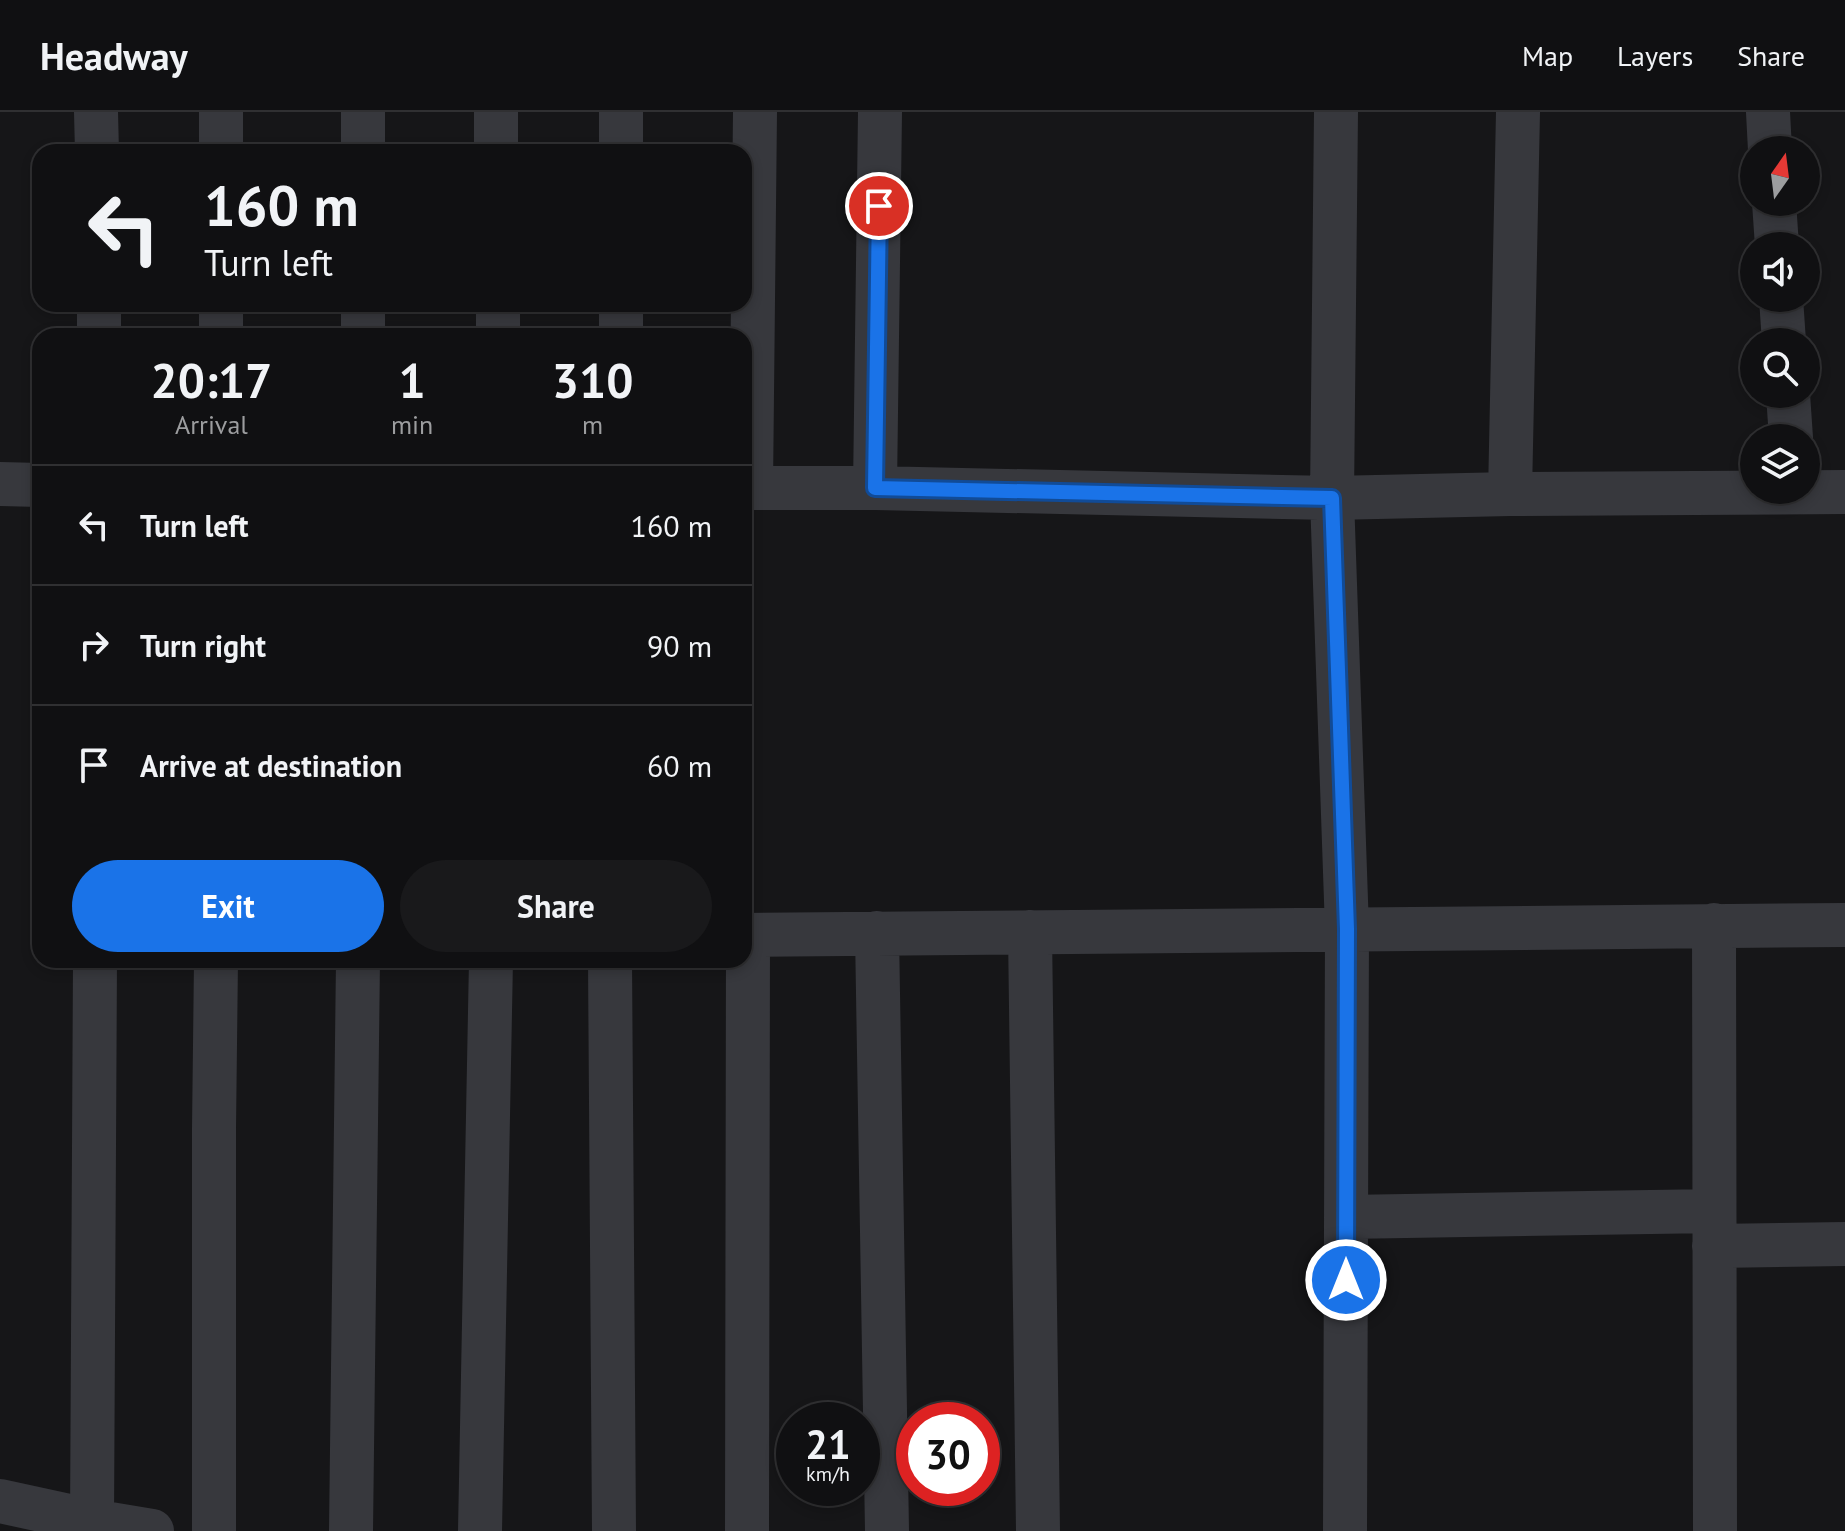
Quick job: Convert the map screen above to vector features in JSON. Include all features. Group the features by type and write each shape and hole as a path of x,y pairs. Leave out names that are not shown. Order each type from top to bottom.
{"street":[{"path":"96,112 97,144"},
{"path":"221,112 221,144"},
{"path":"363,112 363,144"},
{"path":"496,112 496,144"},
{"path":"621,112 621,144"},
{"path":"752,273 755,112"},
{"path":"875,488 880,112"},
{"path":"1336,112 1332,498 1347,929 1345,1531"},
{"path":"1510,494 1518,112"},
{"path":"1768,112 1769,136"},
{"path":"0,484 32,485"},
{"path":"752,488 1332,498 1740,492"},
{"path":"1820,492 1845,492"},
{"path":"1714,925 1715,1531"},
{"path":"752,935 1845,925"},
{"path":"1030,932 1038,1531"},
{"path":"877,933 887,1531"},
{"path":"92,1521 95,968"},
{"path":"214,1531 216,968"},
{"path":"351,1531 358,968"},
{"path":"480,1531 491,968"},
{"path":"610,968 614,1531"},
{"path":"746,968 747,1531"},
{"path":"1346,1217 1714,1228 1845,1244"},
{"path":"0,1501 152,1531"}],"route":[{"path":"879,206 875,488 1332,498 1347,929 1346,1280"}]}
